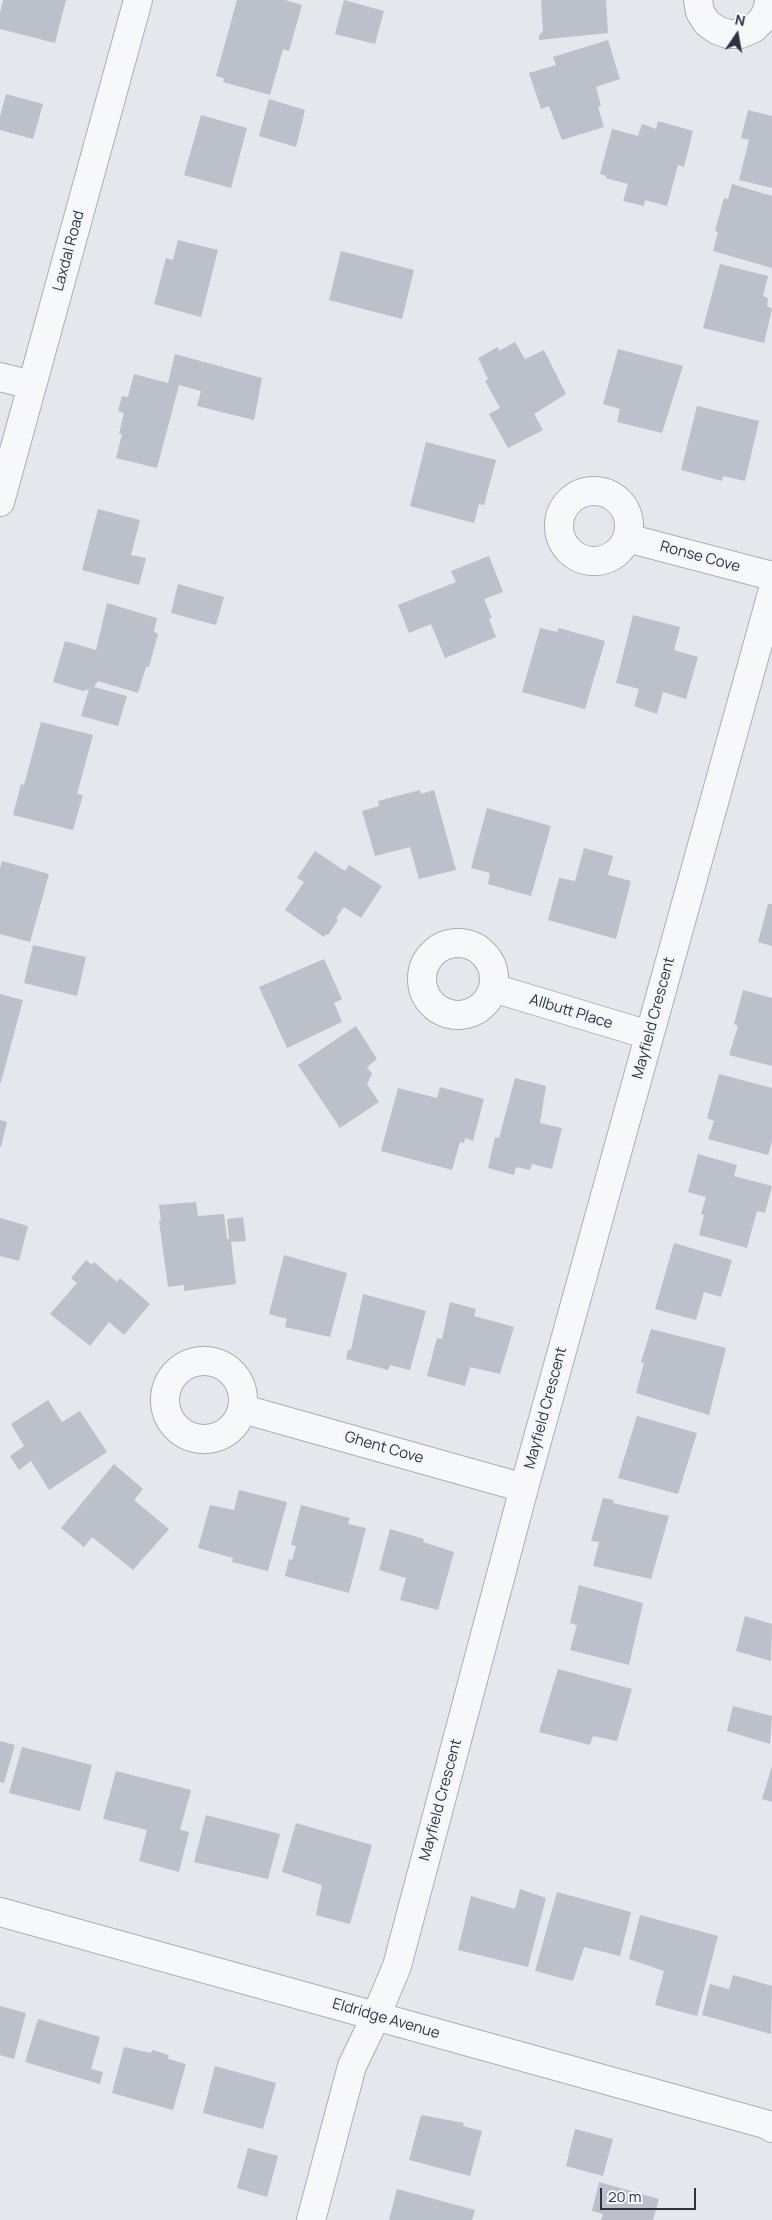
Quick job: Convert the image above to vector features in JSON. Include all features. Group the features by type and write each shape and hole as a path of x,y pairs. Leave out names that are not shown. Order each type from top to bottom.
{"street":[{"name":"Laxdal Road","path":"0,502 138,0"},
{"path":"698,0 700,12 707,23 717,30 728,34 741,34 754,28 763,19 770,6"},
{"path":"0,377 32,385"},
{"name":"Ronse Cove","path":"627,538 772,576"},
{"name":"Mayfield Crescent","path":"311,2220 352,2066 397,1966 524,1488 772,593"},
{"name":"Allbutt Place","path":"492,988 649,1035"},
{"name":"Ghent Cove","path":"243,1409 524,1488"},
{"name":"Eldridge Avenue","path":"0,1912 765,2124 772,2128"}],"building":[{"path":"3,0 66,0 55,43 0,29 0,13"},
{"path":"237,0 285,0 302,5 289,51 283,49 270,95 223,82 224,78 216,76"},
{"path":"344,0 384,11 375,44 335,34"},
{"path":"541,0 606,0 608,33 539,40 539,35 543,32"},
{"path":"608,40 620,79 596,87 601,106 598,107 604,127 562,140 549,106 541,109 529,73 556,65 553,57"},
{"path":"6,94 43,104 33,139 0,130 0,117"},
{"path":"269,99 305,110 296,147 259,136"},
{"path":"748,110 772,116 772,188 739,180 749,140 741,138"},
{"path":"201,115 247,128 231,188 184,175"},
{"path":"658,121 693,131 684,167 678,165 667,206 645,200 644,206 623,201 628,184 606,178 606,176 600,174 612,129 638,136 642,124 656,129"},
{"path":"732,184 772,196 772,268 713,251 718,232 715,231 724,198 728,199"},
{"path":"178,240 218,250 201,317 154,304 166,258 173,260"},
{"path":"341,251 414,270 402,319 329,300"},
{"path":"720,264 768,276 763,296 768,298 767,306 772,309 764,343 703,328"},
{"path":"515,342 525,359 544,350 566,394 534,414 543,430 508,448 489,414 500,408 485,381 488,379 478,358 498,347 499,351"},
{"path":"618,349 683,366 662,433 617,422 620,409 603,404"},
{"path":"175,354 262,378 254,420 197,406 201,391 179,385 157,468 116,458 122,434 119,434 124,413 118,411 122,396 128,397 134,374 168,383"},
{"path":"697,406 759,421 745,481 723,476 722,481 681,470"},
{"path":"426,442 496,460 484,505 479,504 474,523 410,506"},
{"path":"98,509 140,520 131,555 146,558 139,585 82,570"},
{"path":"489,556 503,592 484,599 492,618 489,619 496,637 445,658 431,624 409,633 398,605 456,582 451,571"},
{"path":"178,584 224,597 216,625 171,613"},
{"path":"107,603 157,618 154,632 158,634 149,667 146,667 138,693 98,681 94,687 127,696 118,726 81,716 89,689 83,691 53,682 65,641 96,650"},
{"path":"633,615 680,627 674,650 698,657 686,699 663,692 657,714 634,706 639,689 616,683"},
{"path":"540,628 557,632 559,628 605,641 585,709 522,692"},
{"path":"41,722 93,735 77,794 83,795 73,830 13,815 21,784 24,785"},
{"path":"420,790 421,794 434,790 456,870 419,879 410,847 375,856 362,811 379,806 378,801"},
{"path":"487,808 551,826 531,896 488,884 490,873 471,868"},
{"path":"584,848 613,856 608,875 631,881 616,939 548,920 559,878 575,881"},
{"path":"315,851 345,871 349,865 382,886 361,918 344,907 328,935 326,934 324,937 285,910 304,882 297,878"},
{"path":"2,861 49,874 30,942 0,934 0,868"},
{"path":"768,904 772,904 772,946 758,942"},
{"path":"33,945 86,957 77,996 24,983"},
{"path":"324,959 342,999 334,1003 342,1022 287,1048 259,987"},
{"path":"743,990 772,998 772,1066 729,1055 738,1026 734,1024"},
{"path":"0,994 23,1000 1,1082 0,1082"},
{"path":"356,1026 377,1059 367,1067 372,1074 367,1084 379,1102 340,1128 298,1065"},
{"path":"719,1074 772,1088 772,1141 768,1155 708,1139 714,1121 707,1118"},
{"path":"515,1078 546,1086 540,1123 562,1128 552,1169 532,1164 530,1170 516,1167 514,1175 488,1168 495,1137 499,1138"},
{"path":"440,1087 484,1099 473,1141 465,1138 464,1143 460,1142 452,1170 381,1151 398,1088 437,1098"},
{"path":"0,1120 7,1122 1,1147 0,1147"},
{"path":"698,1154 737,1165 734,1176 772,1186 765,1213 757,1211 747,1248 699,1235 704,1215 701,1214 706,1197 688,1192"},
{"path":"196,1202 198,1216 224,1214 227,1239 229,1239 227,1219 243,1217 246,1241 231,1242 236,1284 184,1291 184,1285 168,1287 159,1221 161,1221 159,1205"},
{"path":"0,1218 28,1226 19,1261 0,1256"},
{"path":"674,1243 732,1260 721,1297 704,1292 696,1320 655,1309"},
{"path":"284,1255 347,1273 330,1337 285,1327 287,1319 269,1314"},
{"path":"86,1260 92,1265 94,1262 117,1282 120,1278 150,1304 124,1335 109,1322 90,1346 50,1314 77,1283 71,1278"},
{"path":"363,1294 426,1311 410,1370 390,1365 388,1370 346,1359 348,1350 351,1350"},
{"path":"450,1302 476,1309 474,1316 514,1327 500,1374 470,1367 465,1386 427,1376 437,1338 442,1339"},
{"path":"651,1329 726,1348 709,1415 636,1393 644,1363 641,1362"},
{"path":"48,1400 62,1422 80,1411 107,1452 49,1490 31,1461 19,1470 10,1456 24,1446 11,1424"},
{"path":"637,1416 697,1433 678,1494 618,1478"},
{"path":"114,1464 143,1489 134,1500 169,1529 133,1570 92,1537 84,1547 61,1528"},
{"path":"239,1490 287,1502 268,1571 232,1562 233,1558 198,1548 210,1505 234,1510"},
{"path":"603,1498 614,1500 613,1503 669,1516 651,1579 593,1566 599,1542 591,1541"},
{"path":"301,1505 350,1518 348,1524 366,1528 349,1593 285,1576 289,1559 292,1560 296,1546 291,1545"},
{"path":"390,1529 424,1539 423,1542 454,1552 438,1610 400,1600 406,1578 379,1570"},
{"path":"579,1585 643,1603 629,1665 570,1650 577,1625 570,1623"},
{"path":"745,1616 772,1624 771,1661 736,1651"},
{"path":"558,1669 632,1689 617,1741 593,1736 590,1745 539,1732"},
{"path":"733,1706 772,1716 770,1744 727,1731"},
{"path":"0,1741 15,1745 4,1783 0,1782"},
{"path":"22,1747 92,1765 80,1811 9,1793"},
{"path":"772,1766 772,1802 762,1799"},
{"path":"116,1771 191,1790 180,1830 189,1832 179,1872 139,1861 147,1830 103,1819"},
{"path":"206,1815 280,1834 268,1879 194,1862"},
{"path":"296,1823 372,1845 350,1924 316,1915 322,1885 282,1872"},
{"path":"520,1889 546,1898 528,1967 458,1950 471,1896 515,1909"},
{"path":"557,1892 631,1912 620,1956 584,1947 573,1981 535,1971"},
{"path":"640,1915 718,1936 697,2016 655,2005 664,1971 629,1959"},
{"path":"733,1975 772,1986 771,2034 702,2015 710,1984 729,1989"},
{"path":"0,2006 26,2013 14,2059 0,2055"},
{"path":"38,2019 100,2037 91,2069 103,2072 100,2084 25,2062"},
{"path":"124,2047 151,2053 152,2050 169,2055 168,2059 186,2064 173,2110 112,2093"},
{"path":"215,2066 276,2083 263,2129 203,2113"},
{"path":"421,2115 464,2123 463,2126 482,2131 470,2176 409,2160"},
{"path":"575,2129 613,2139 603,2176 566,2166"},
{"path":"248,2148 278,2156 267,2197 237,2188"},
{"path":"599,2182 659,2199 653,2220 601,2220 603,2214 592,2211"},
{"path":"397,2189 475,2210 472,2220 389,2220"}]}
